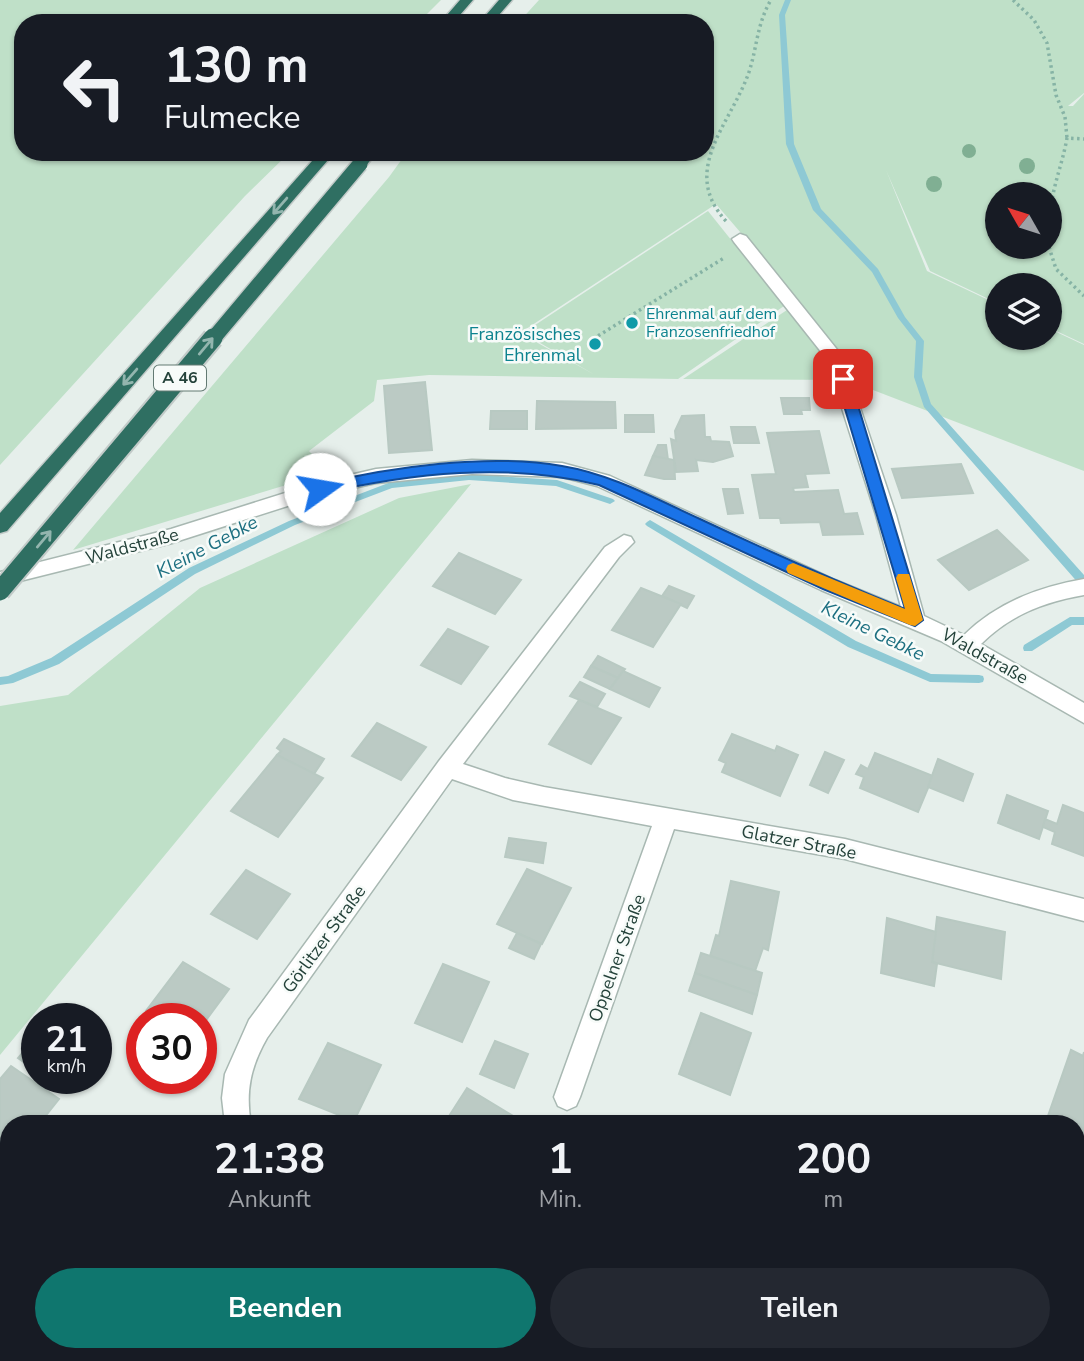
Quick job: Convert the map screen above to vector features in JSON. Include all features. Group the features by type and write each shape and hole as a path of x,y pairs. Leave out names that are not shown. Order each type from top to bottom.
{"highway":[{"path":"454,14 467,0"},
{"path":"493,14 506,0"},
{"name":"A 46","path":"0,526 320,161"},
{"name":"A 46","path":"0,592 362,161"}],"street":[{"path":"743,242 834,357 886,515 915,620"},
{"name":"Waldstraße","path":"0,579 172,536 320,489 376,476 472,467 562,470 603,481 816,579 968,644 1084,714"},
{"name":"Görlitzer Straße","path":"236,1115 234,1089 244,1052 258,1029 447,768 612,552 624,542"},
{"path":"968,644 991,622 1018,605 1038,596 1084,587"},
{"name":"Glatzer Straße","path":"447,768 511,790 667,819 765,833 879,857 987,883 1084,911"},
{"name":"Oppelner Straße","path":"567,1097 667,819"}],"path":[{"path":"714,153 750,70 761,16 771,0"},
{"path":"1013,0 1034,20 1047,43 1056,95 1065,117 1068,138 1065,156 1055,182"},
{"path":"1068,138 1084,139"},
{"path":"593,339 743,242 712,205 706,191 705,180 711,161"},
{"path":"1051,259 1063,279 1084,296"}],"green space":[{"path":"0,0 441,0 427,14 14,14 14,161 281,161 245,196 0,465"},
{"path":"539,0 1084,0 1084,93 1068,106 1073,106 1084,94 1084,344 1062,334 1062,273 985,273 985,297 930,271 886,170 927,271 985,298 985,350 1062,350 1062,335 1084,345 1084,471 847,380 683,379 787,310 803,305 716,204 520,333 595,375 523,333 708,211 784,306 678,379 429,375 377,380 374,401 309,451 329,472 73,550 401,161 714,161 714,14 526,14"},
{"path":"471,484 43,1003 21,1003 21,1030 0,1055 0,706 68,695 200,588 399,498"}],"building":[{"path":"425,382 432,450 389,453 384,386"},
{"path":"781,398 809,398 810,410 801,410 802,414 784,414"},
{"path":"537,401 615,402 616,428 536,429"},
{"path":"491,411 527,411 527,429 490,429"},
{"path":"625,415 653,415 654,432 625,432"},
{"path":"704,415 705,437 710,437 711,441 729,442 733,456 713,462 696,460 698,471 676,472 671,439 676,441 675,431 682,416"},
{"path":"731,427 755,427 759,443 734,443"},
{"path":"819,431 829,473 805,474 808,487 793,488 794,492 838,490 844,514 857,513 863,534 823,535 820,522 781,523 780,518 760,518 752,475 776,474 767,433"},
{"path":"658,445 666,445 668,460 653,456"},
{"path":"653,456 674,460 675,479 645,475"},
{"path":"961,464 973,493 902,498 892,469"},
{"path":"723,489 738,489 743,513 728,514"},
{"path":"997,530 1028,560 969,590 938,560"},
{"path":"459,553 521,580 495,614 433,586"},
{"path":"669,586 694,596 687,608 662,596"},
{"path":"641,588 681,604 653,647 612,630"},
{"path":"448,629 488,647 461,684 421,665"},
{"path":"598,656 625,669 618,678 591,666"},
{"path":"591,666 618,678 610,689 584,677"},
{"path":"623,671 660,688 649,707 610,689"},
{"path":"580,682 605,694 597,707 570,696"},
{"path":"579,700 621,718 591,764 549,744"},
{"path":"377,723 426,747 401,780 352,756"},
{"path":"732,734 775,751 777,746 798,755 780,796 722,772 726,763 719,760"},
{"path":"284,739 324,759 314,774 277,755 281,751 277,748"},
{"path":"825,752 844,760 828,793 810,785"},
{"path":"875,753 933,776 918,812 860,788 864,777 856,774 861,765 868,769"},
{"path":"277,755 323,778 278,837 231,811"},
{"path":"938,759 973,774 963,801 928,787"},
{"path":"1007,795 1048,811 1039,839 998,823"},
{"path":"1063,805 1084,813 1084,856 1052,844 1055,832 1043,827 1045,819 1057,824"},
{"path":"509,838 546,843 543,863 505,857"},
{"path":"527,869 571,888 542,944 497,924"},
{"path":"246,870 290,894 257,939 211,914"},
{"path":"731,881 779,892 768,950 763,948 755,971 710,956 716,935 719,936"},
{"path":"937,917 1005,932 1001,979 932,962"},
{"path":"887,918 936,932 932,962 937,964 934,986 881,973"},
{"path":"517,933 541,944 534,959 509,948"},
{"path":"701,953 762,973 757,995 695,973"},
{"path":"183,962 229,989 217,1005 217,1003 152,1003"},
{"path":"443,964 489,982 462,1042 415,1023"},
{"path":"695,973 757,995 752,1014 689,991"},
{"path":"701,1013 751,1033 730,1095 679,1074"},
{"path":"495,1041 528,1054 514,1088 480,1074"},
{"path":"328,1043 381,1065 357,1115 339,1115 299,1099"},
{"path":"1071,1050 1083,1056 1084,1052 1084,1115 1048,1115"},
{"path":"11,1066 21,1073 21,1094 52,1094 59,1099 46,1115 0,1115 0,1079"},
{"path":"467,1088 511,1115 450,1115"}],"waterway":[{"path":"788,0 782,15 790,144 817,210 875,271 902,318 920,341 918,377 927,405 1084,582"},
{"name":"Kleine Gebke","path":"0,681 9,680 55,661 192,571 292,523 391,485 469,477 557,483 610,501"},
{"name":"Kleine Gebke","path":"650,524 852,644 930,678 979,679"},
{"name":"Kleine Gebke","path":"1028,648 1070,621 1084,621"}],"slow traffic":[{"path":"793,569 915,620 904,578"}],"place":[{"name":"Ehrenmal auf dem Franzosenfriedhof","path":"632,323"},
{"name":"Französisches Ehrenmal","path":"595,344"}],"route":[{"path":"320,489 376,476 472,467 562,470 623,489 828,585 915,620 886,515 843,379"}]}
